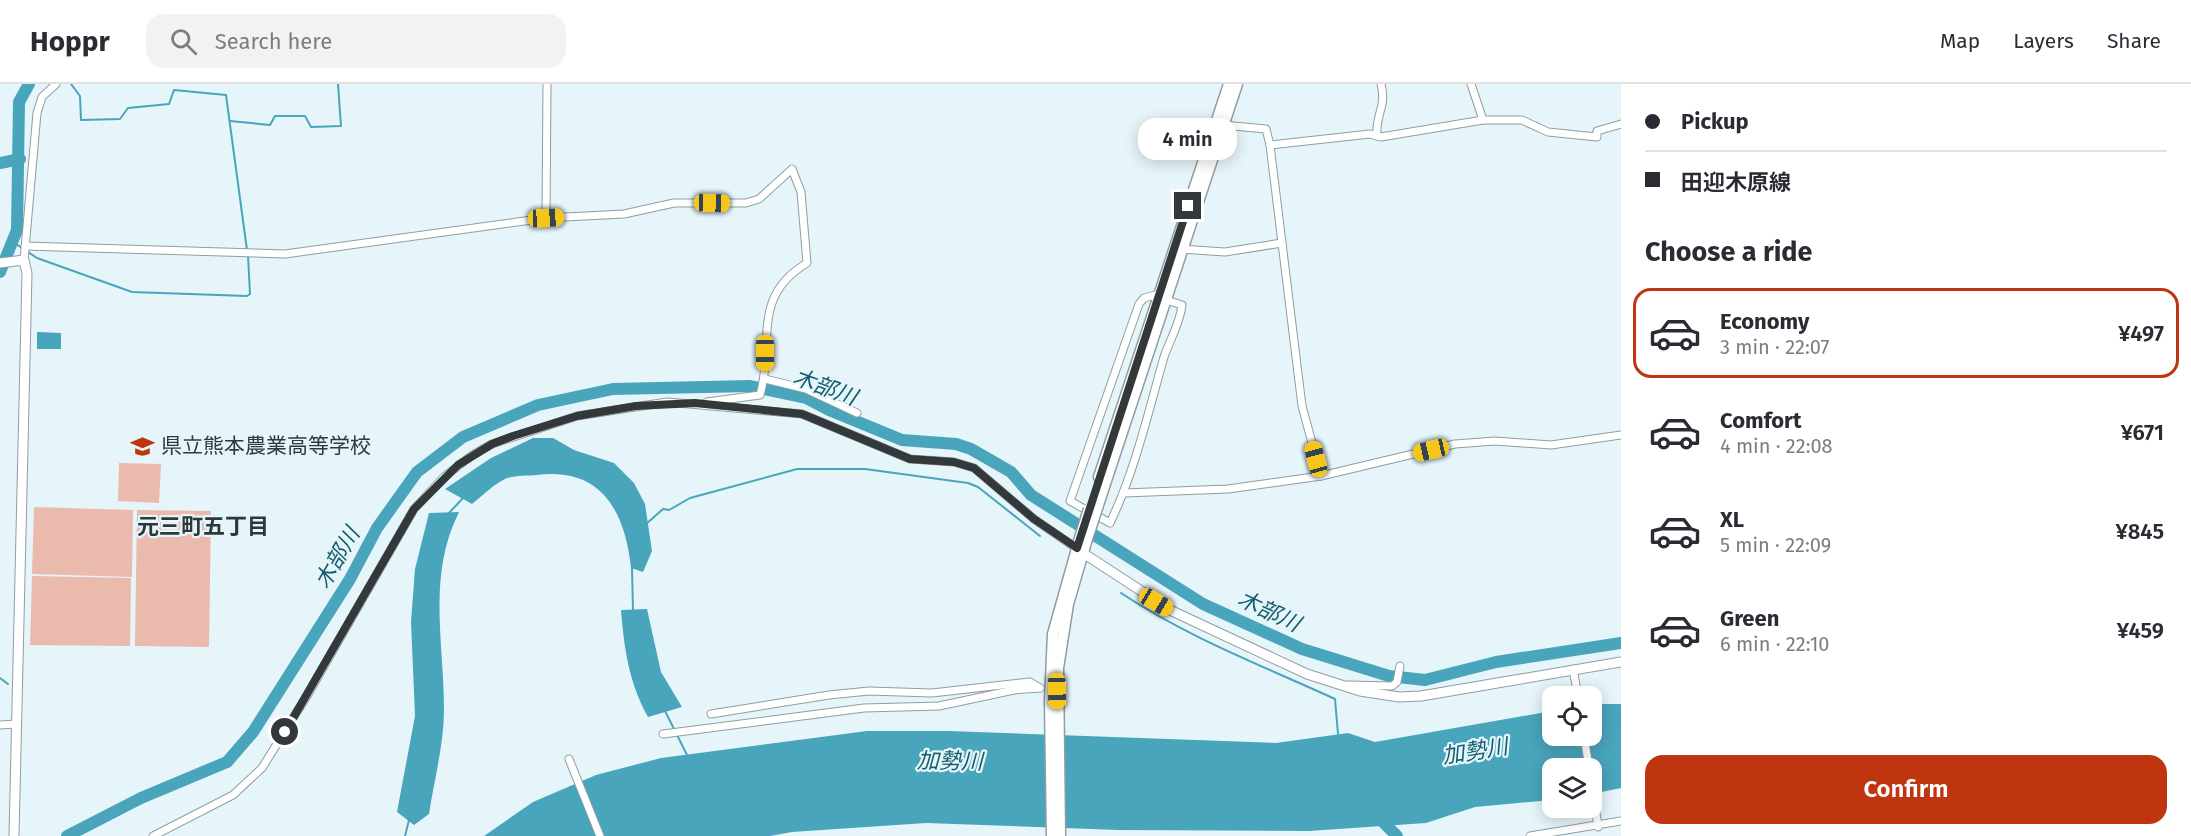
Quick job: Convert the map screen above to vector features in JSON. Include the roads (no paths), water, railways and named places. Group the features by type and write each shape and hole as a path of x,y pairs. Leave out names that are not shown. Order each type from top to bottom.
{"main road":[{"path":"1220,125 1229,84"},
{"path":"1052,836 1054,727 1061,645 1081,545 1220,125 1237,84"},
{"path":"1054,727 1060,836"}],"street":[{"path":"14,836 27,273 20,261 25,246 33,186 37,113 42,97 56,84"},
{"path":"546,218 547,84"},
{"path":"1377,136 1376,120 1384,102 1381,84"},
{"path":"1471,84 1483,120"},
{"path":"1270,145 1370,134 1377,136 1429,131 1483,120 1522,120 1548,132 1597,137 1597,131 1621,124"},
{"path":"1220,125 1266,129 1270,145 1302,406 1320,476"},
{"path":"25,246 285,254 546,218 624,214 674,203 746,203 759,199 792,169 801,192 807,263 792,272 770,304 765,338 764,381 760,395 695,403 636,406 577,416 502,440 458,465 414,509 308,694 262,768 233,795 153,836"},
{"path":"1179,248 1242,251 1282,243"},
{"path":"0,263 20,261"},
{"path":"1163,297 1182,305 1181,316 1166,351 1124,493 1110,523 1070,501 1139,304 1144,298 1163,297"},
{"path":"764,381 806,389 857,413"},
{"path":"695,403 802,414 910,459 954,462 974,468 1034,519 1081,545 1172,611 1335,686 1399,697 1421,696 1574,673 1621,662"},
{"path":"1124,493 1228,489 1320,476 1455,444 1496,441 1551,445 1621,435"},
{"path":"1335,686 1392,686 1397,682 1400,666"},
{"path":"1574,673 1576,686"},
{"path":"663,734 864,708 939,706 1014,690 1040,688 1030,682 932,693 869,691 711,714"},
{"path":"0,725 16,724"},
{"path":"568,759 600,836"},
{"path":"1597,818 1598,827"},
{"path":"1530,836 1598,827 1621,821"}],"water":[{"path":"37,332 61,333 61,349 37,349"},
{"path":"533,438 553,438 574,450 614,463 634,483 645,504 652,551 643,572 631,568 623,529 616,512 594,486 578,478 559,474 509,478 497,484 472,504 445,489 491,458"},
{"path":"459,512 449,536 440,585 444,710 441,749 429,814 414,825 397,812 415,716 411,622 415,569 429,513"},
{"path":"647,609 661,672 682,707 648,717 636,691 628,665 621,610"},
{"path":"1602,704 1621,704 1621,788 1602,792 1602,758 1542,758 1542,801 1475,807 1426,823 1309,831 1118,830 926,823 792,832 770,836 484,836 533,802 596,775 661,758 867,731 949,731 1276,743 1348,733 1375,742 1542,713 1542,746 1602,746"}],"waterway":[{"path":"0,272 17,230 19,102 29,84"},
{"path":"71,84 80,96 81,120 120,119 128,108 169,104 174,90 226,95 247,250"},
{"path":"230,121 270,125 275,116 305,116 311,127 341,126 338,84"},
{"path":"0,163 20,159"},
{"path":"13,242 37,258 132,292 247,296 250,294 248,256"},
{"name":"木部川","path":"67,836 141,798 227,762 253,732 350,579 377,528 417,472 463,437 538,405 613,389 750,386 806,398 902,440 956,444 971,449 1011,472 1031,495 1203,604 1302,649 1389,676 1425,680 1496,662 1621,643"},
{"path":"645,525 663,509 669,510 690,498 797,469 865,469 968,483 978,487 1040,536"},
{"path":"449,513 463,498"},
{"path":"632,568 633,610"},
{"path":"1121,593 1199,637 1335,699 1338,734"},
{"path":"0,678 8,684"},
{"path":"664,709 687,755"},
{"name":"加勢川","path":"1376,815 1397,836"},
{"path":"405,836 409,820"}],"place":[{"name":"県立熊本農業高等学校","path":"143,446"}],"district":[{"name":"元三町五丁目","path":"203,526"}]}
